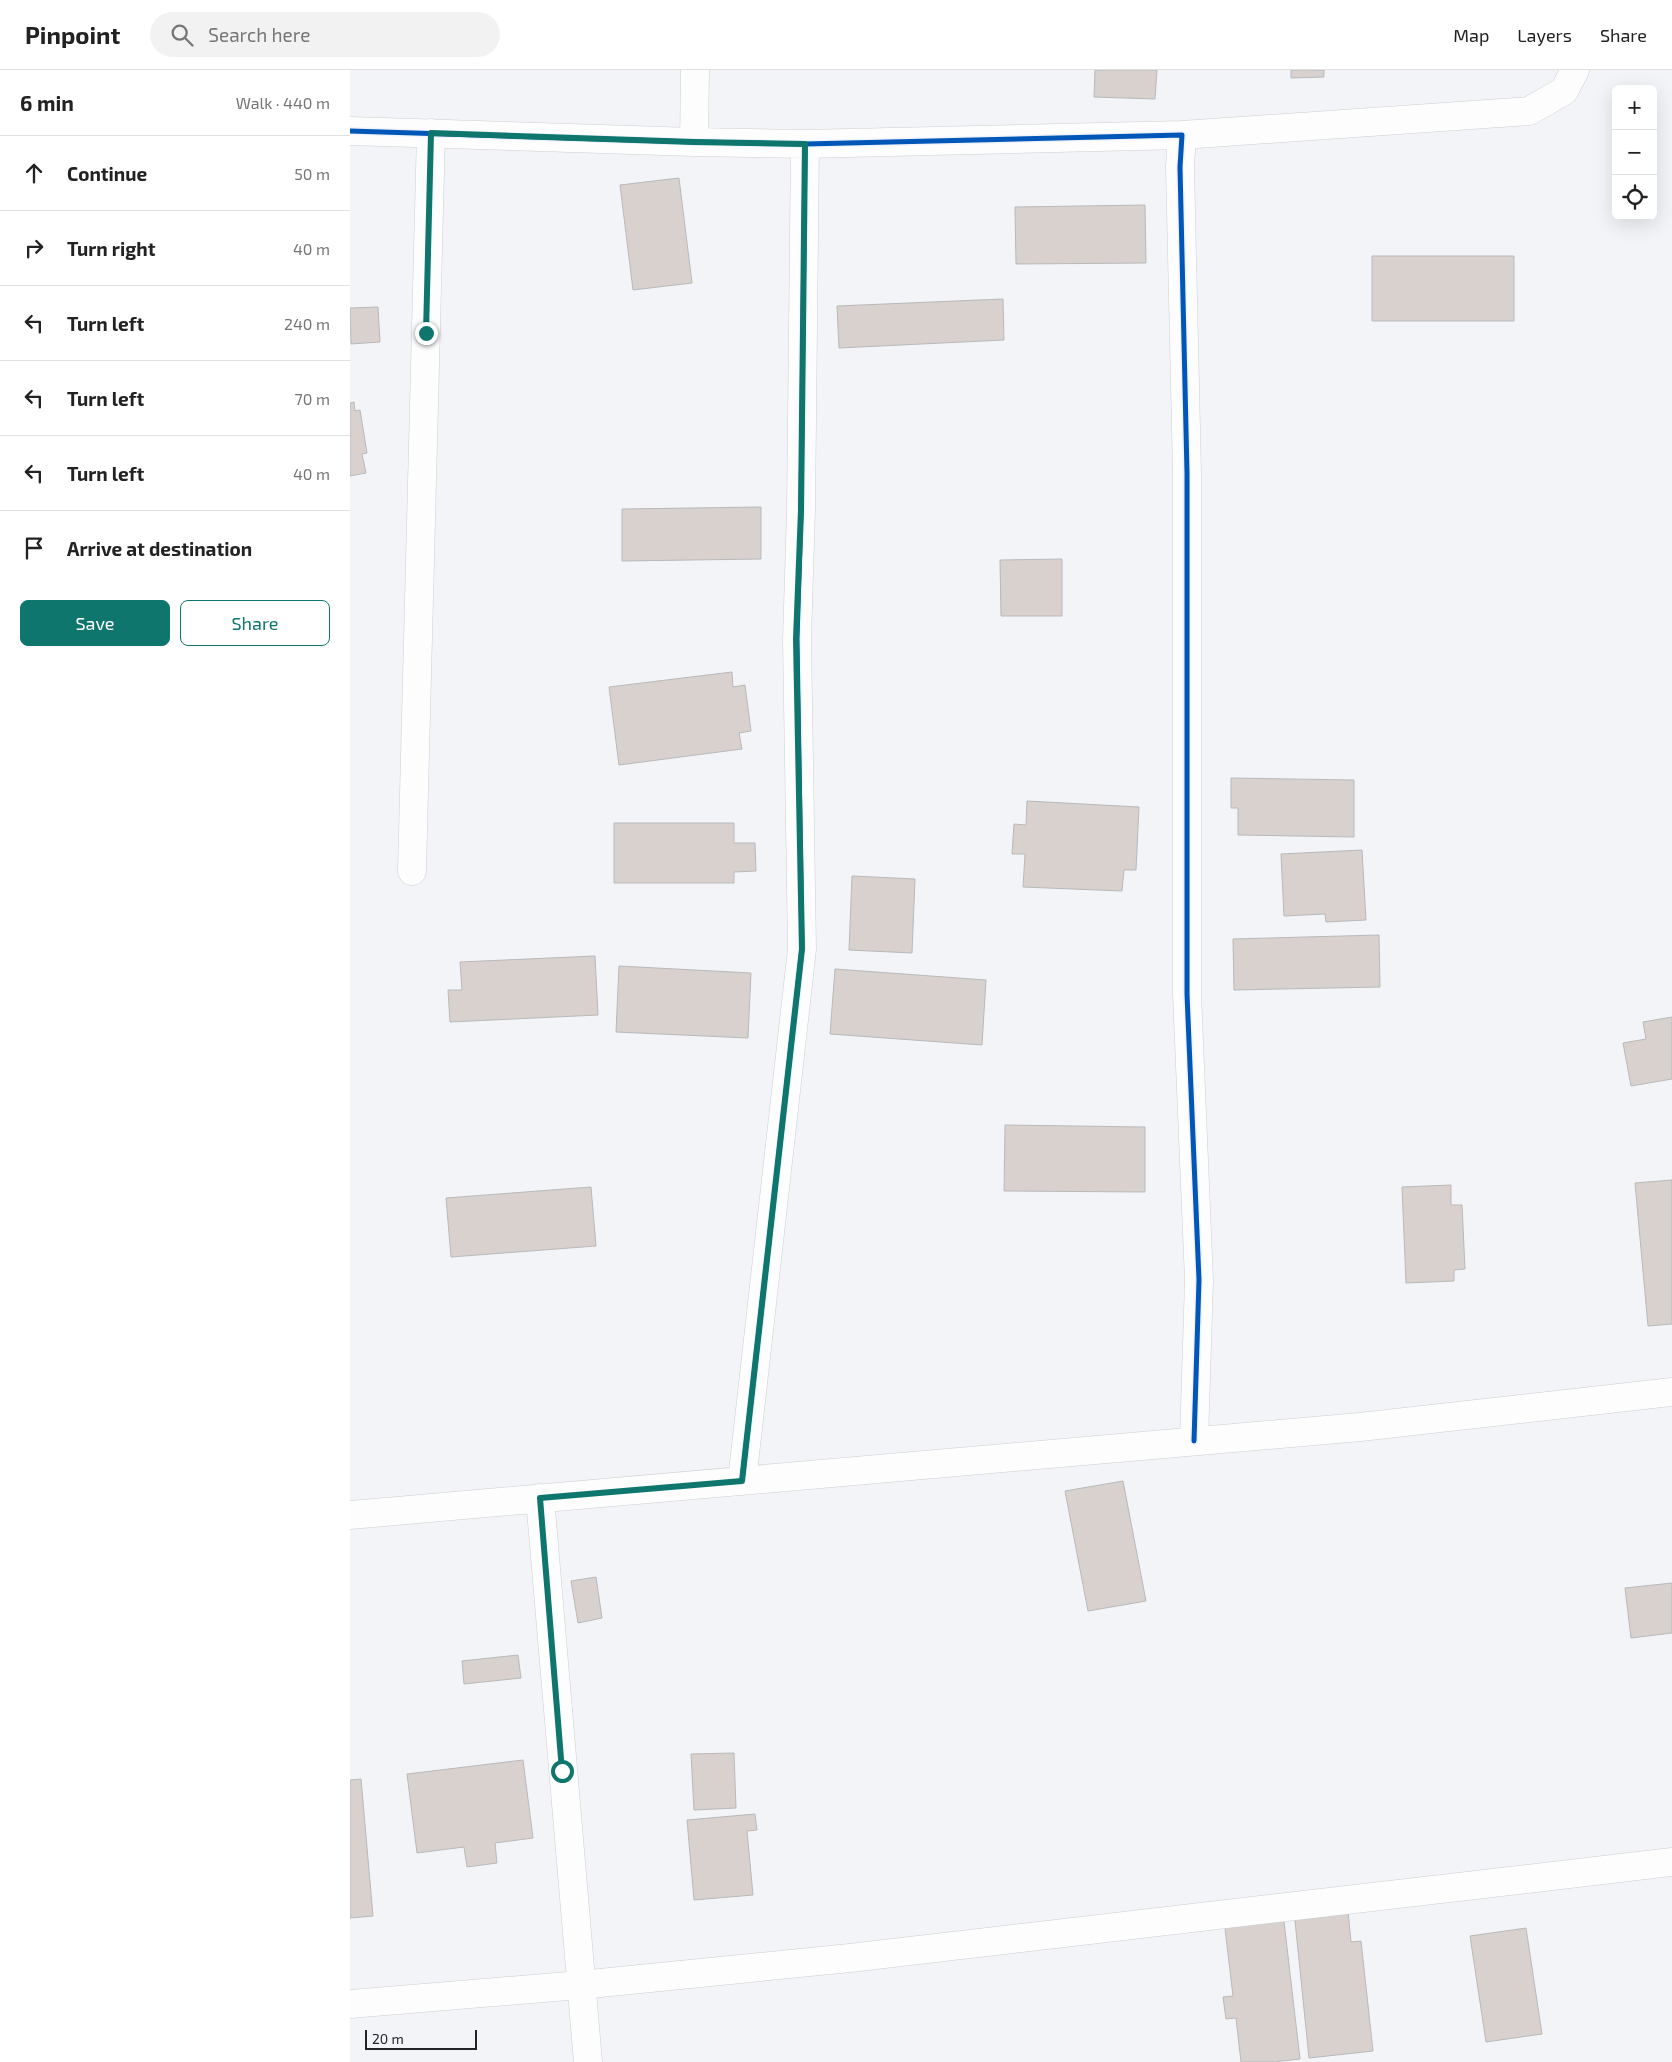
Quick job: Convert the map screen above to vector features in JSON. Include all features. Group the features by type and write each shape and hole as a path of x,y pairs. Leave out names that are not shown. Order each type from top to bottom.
{"street":[{"path":"694,142 695,70"},
{"path":"350,131 805,144 1182,135 1528,111 1564,91 1575,70"},
{"path":"412,872 431,133"},
{"path":"1182,135 1180,167 1187,473 1187,994 1198,1280 1194,1441"},
{"path":"742,1481 802,949 796,639 801,511 805,144"},
{"path":"350,1516 1360,1427 1672,1392"},
{"path":"540,1498 588,2062"},
{"path":"350,2004 580,1985 850,1958 1672,1862"}],"building":[{"path":"1095,70 1157,70 1155,99 1094,97"},
{"path":"1291,70 1324,70 1324,77 1291,78"},
{"path":"679,178 692,283 633,290 620,185"},
{"path":"1145,205 1146,263 1016,264 1015,207"},
{"path":"1372,256 1514,256 1514,321 1372,321"},
{"path":"1003,299 1004,340 839,348 837,306"},
{"path":"378,307 380,342 351,344 350,308"},
{"path":"354,402 355,411 360,410 367,453 362,454 366,473 350,476 350,403"},
{"path":"761,507 761,559 622,561 622,509"},
{"path":"1062,559 1062,616 1001,616 1000,560"},
{"path":"732,672 733,687 745,685 751,731 739,733 742,749 619,765 609,687"},
{"path":"1231,778 1354,780 1354,837 1238,835 1238,808 1231,808"},
{"path":"1027,801 1139,807 1136,870 1124,870 1122,891 1023,887 1025,854 1012,854 1014,824 1026,825"},
{"path":"614,823 734,823 734,843 755,843 756,871 734,872 734,883 614,883"},
{"path":"1362,850 1366,920 1326,922 1325,914 1284,916 1281,854"},
{"path":"852,876 915,879 912,953 849,950"},
{"path":"1379,935 1380,987 1234,990 1233,939"},
{"path":"595,956 598,1015 450,1022 448,990 462,990 460,962"},
{"path":"619,966 751,973 748,1038 616,1032"},
{"path":"835,969 986,980 982,1045 830,1034"},
{"path":"1672,1017 1672,1079 1631,1086 1623,1043 1646,1039 1643,1022"},
{"path":"1005,1125 1145,1127 1145,1192 1004,1191"},
{"path":"1672,1180 1672,1324 1648,1326 1635,1183"},
{"path":"1451,1185 1451,1205 1462,1205 1465,1269 1454,1270 1454,1281 1406,1283 1402,1187"},
{"path":"591,1187 596,1246 451,1257 446,1198"},
{"path":"1123,1481 1146,1601 1088,1611 1065,1491"},
{"path":"596,1577 602,1618 578,1623 571,1581"},
{"path":"1672,1583 1672,1633 1631,1638 1625,1588"},
{"path":"518,1655 521,1678 464,1684 462,1661"},
{"path":"734,1753 736,1808 694,1810 691,1754"},
{"path":"523,1760 533,1838 495,1843 497,1863 467,1867 464,1847 417,1853 407,1774"},
{"path":"361,1779 373,1916 350,1918 350,1780"},
{"path":"755,1814 757,1830 747,1831 753,1895 694,1900 687,1820"},
{"path":"1294,1911 1348,1911 1351,1942 1361,1941 1373,2051 1309,2058"},
{"path":"1283,1913 1300,2059 1273,2062 1241,2062 1236,2018 1226,2019 1223,1997 1233,1996 1224,1920"},
{"path":"1526,1928 1542,2034 1486,2042 1470,1936"}],"cycle path":[{"path":"350,131 805,144 1182,135 1180,167 1187,473 1187,994 1199,1280 1194,1441"},
{"path":"742,1481 802,949 797,639 801,511 805,144"}],"route":[{"path":"426,333 431,133 805,144 801,511 796,639 802,949 742,1481 540,1498 562,1771"}]}
